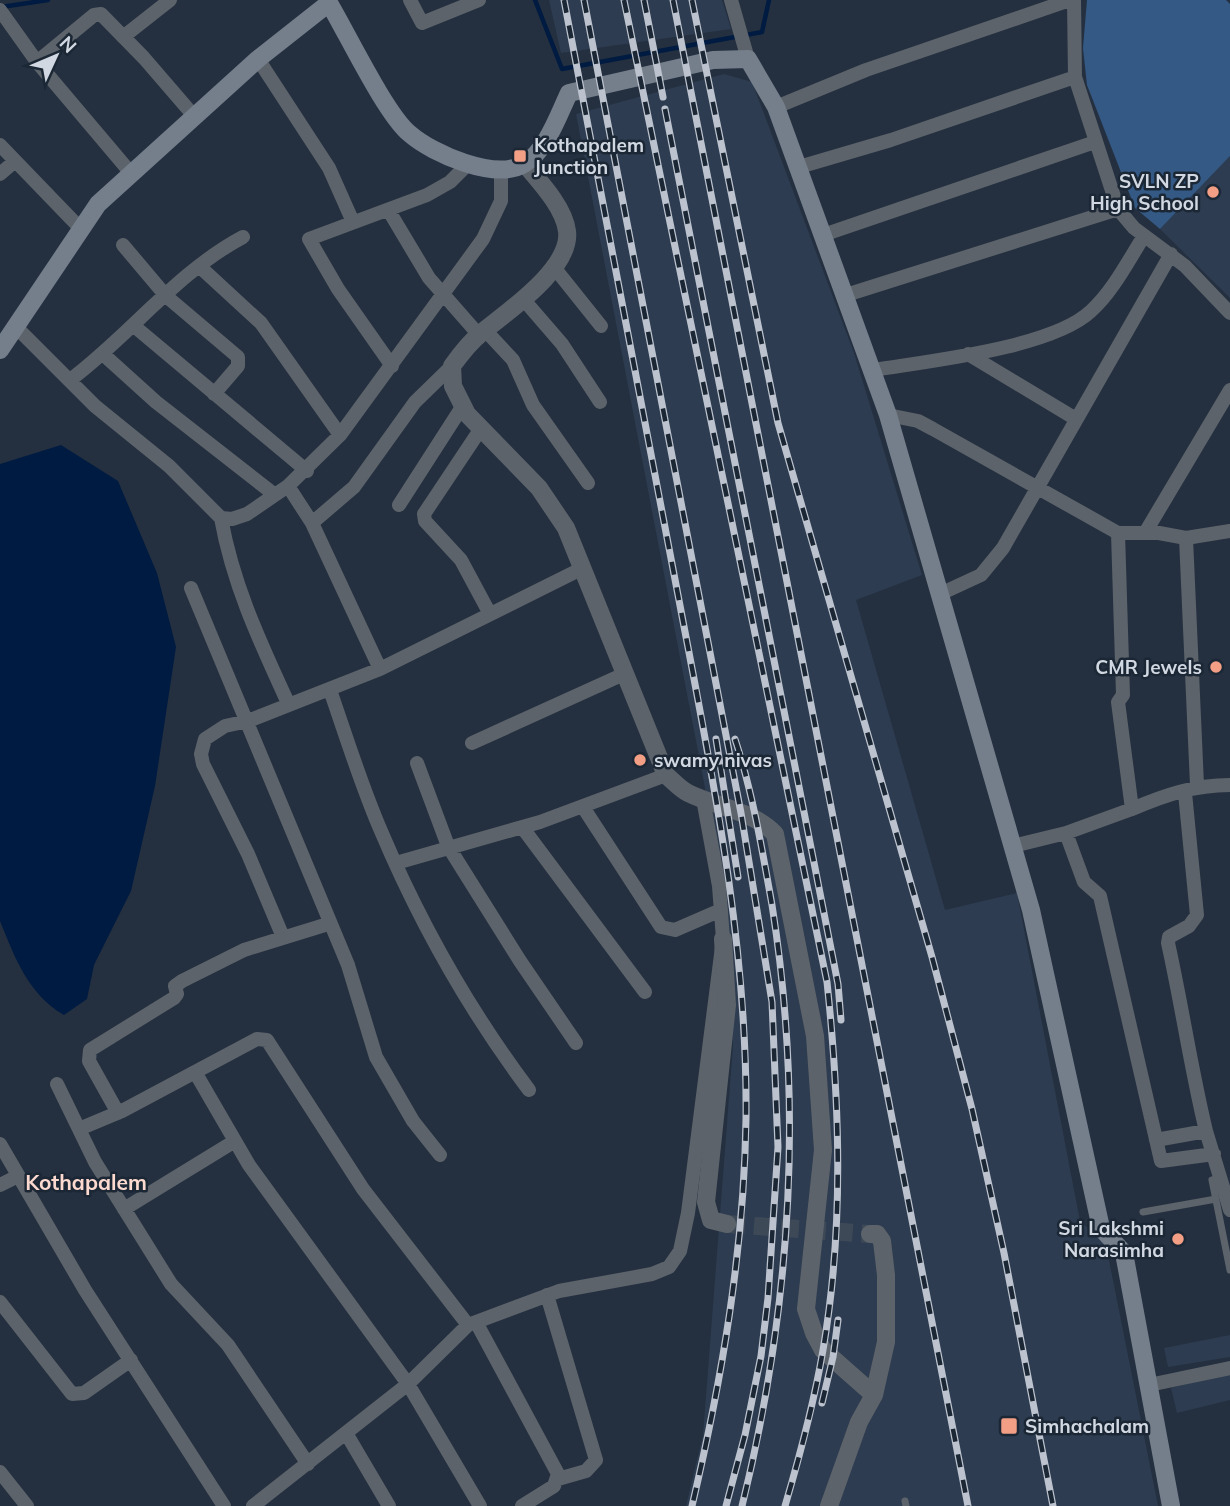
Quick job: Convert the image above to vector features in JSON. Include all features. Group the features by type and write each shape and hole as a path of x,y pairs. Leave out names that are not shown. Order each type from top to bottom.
{"main road":[{"path":"0,350 98,204 130,172 258,59 330,1 393,113 409,134 447,156 468,164 501,169 524,163 555,124 569,93 713,60 748,58 776,107 874,370 888,415 1034,923 1101,1228 1124,1252 1171,1506"}],"street":[{"path":"5,0 0,7 37,62 130,172"},
{"path":"123,37 170,0"},
{"path":"410,0 422,23 479,0"},
{"path":"776,107 866,70 1072,0 1075,77 1118,209 1144,236 1171,254 1230,313"},
{"path":"737,6 748,58"},
{"path":"37,62 96,14 103,15 194,116"},
{"path":"258,59 329,168 353,222"},
{"path":"799,167 891,140 1075,77"},
{"path":"823,235 1095,142"},
{"path":"0,145 81,229"},
{"path":"0,174 14,162"},
{"path":"312,523 354,487 415,402 482,332 524,300 566,246 567,231 543,186 524,163"},
{"path":"392,366 309,242 316,234 389,211 450,182 468,164"},
{"path":"221,518 232,519 247,513 288,486 307,471 340,435 444,297 493,219 500,201 501,169"},
{"path":"846,295 1118,209"},
{"path":"389,211 420,264 444,297 513,360 533,405 587,483"},
{"path":"874,370 968,354 1040,336 1080,320 1105,295 1144,236"},
{"path":"70,380 104,355 199,265 243,237"},
{"path":"123,245 166,296 238,357 239,366 214,394"},
{"path":"940,594 969,583 994,561 1171,254"},
{"path":"199,265 261,323 340,435"},
{"path":"553,266 601,326"},
{"path":"524,300 562,344 600,402"},
{"path":"134,326 307,471"},
{"path":"16,327 95,406 199,493 221,518 229,561 244,608 288,703"},
{"path":"968,354 1076,419"},
{"path":"104,355 156,402 275,495"},
{"path":"452,366 453,386 462,407 480,430 551,503 583,568 666,775 685,792 768,826 779,845 815,1036 823,1150 806,1309 814,1333 824,1350 874,1395"},
{"path":"1144,533 1230,390"},
{"path":"399,505 462,407"},
{"path":"888,415 918,421 1118,533 1186,538 1230,531"},
{"path":"480,430 424,514 425,521 461,560 490,614"},
{"path":"288,486 312,523 380,669"},
{"path":"1118,533 1123,695 1118,702 1132,809"},
{"path":"1186,538 1191,789 1197,915 1189,926 1169,937 1168,943 1186,1026 1192,1073 1206,1131 1226,1177 1230,1210"},
{"path":"283,937 201,754 202,745 215,731 248,721 380,669 583,568"},
{"path":"191,588 355,986 376,1057 413,1121 440,1156"},
{"path":"472,743 624,674"},
{"path":"330,690 396,863 470,1007 529,1090"},
{"path":"417,763 448,846 520,961 576,1043"},
{"path":"396,863 522,827 666,775"},
{"path":"1013,846 1066,832 1166,795 1230,785"},
{"path":"703,799 721,910 727,1005 706,1202 710,1220 727,1224"},
{"path":"583,807 661,927 675,930 721,910"},
{"path":"522,827 645,992"},
{"path":"1066,832 1084,881 1100,895 1161,1161 1214,1154"},
{"path":"118,1113 89,1061 90,1050 174,998 177,994 175,986 182,981 244,950 328,924"},
{"path":"253,1506 270,1501 307,1464 408,1384 472,1324 547,1295 652,1274 669,1267 677,1257 688,1213 723,939"},
{"path":"79,1129 118,1113 257,1038 267,1040 363,1189 472,1324 533,1423 558,1479"},
{"path":"195,1072 235,1140 408,1384 480,1506"},
{"path":"58,1084 79,1129 124,1209 171,1284 228,1345 307,1464"},
{"path":"1156,1140 1206,1131"},
{"path":"124,1209 235,1140"},
{"path":"0,1144 85,1290 224,1506"},
{"path":"0,1185 18,1176"},
{"path":"829,1506 859,1422 874,1395 886,1342 886,1275 881,1237 870,1234"},
{"path":"522,1506 550,1489 558,1479 586,1471 596,1460 547,1295"},
{"path":"0,1302 72,1394 84,1393 131,1360"},
{"path":"1149,1385 1230,1370"},
{"path":"346,1433 389,1506"},
{"path":"0,1472 27,1506"}],"lane":[{"path":"1226,1177 1212,1180 1230,1270"},
{"path":"1143,1212 1216,1199"}],"shaded area":[{"path":"549,0 722,0 731,29 561,53"},
{"path":"1087,0 1226,0 1230,4 1230,156 1160,229 1135,208 1087,85 1083,48"},
{"path":"724,74 752,82 854,353 922,575 856,600 945,910 1017,893 1080,1221 1106,1245 1158,1506 686,1506 703,1435 733,1046 729,933 705,788 576,114"},
{"name":"SVLN ZP High School","path":"1230,156 1230,298 1160,229"},
{"path":"61,445 118,481 157,573 176,647 155,786 131,891 94,965 87,999 64,1015 41,997 32,986 17,961 0,921 0,464"},
{"path":"1230,1335 1230,1357 1168,1367 1164,1348"},
{"path":"1230,1372 1230,1400 1177,1413 1171,1388"}],"waterway":[{"path":"1,7 48,0"},
{"path":"535,0 562,69 762,32 769,0"}],"tunnel":[{"path":"727,1224 870,1234"}],"railway":[{"path":"564,0 715,791 741,987 746,1119 741,1217 722,1362 692,1506"},
{"path":"584,0 741,813 772,1002 778,1147 768,1298 761,1356 745,1435 726,1506"},
{"path":"624,0 827,982 837,1120 834,1258 830,1304 819,1370 785,1506"},
{"path":"644,0 663,97"},
{"path":"673,0 968,1506"},
{"path":"692,0 778,423 932,957 972,1109 1004,1253 1053,1506"},
{"path":"665,109 838,984 841,1020"},
{"path":"716,739 738,877"},
{"path":"735,739 752,801 772,905 788,1056 789,1132 787,1207 772,1357 742,1506"},
{"path":"822,1403 838,1320"}],"place":[{"name":"Kothapalem Junction","path":"520,156"},
{"name":"SVLN ZP High School","path":"1213,192"},
{"name":"CMR Jewels","path":"1216,667"},
{"name":"swamy nivas","path":"640,760"},
{"name":"Sri Lakshmi Narasimha","path":"1178,1239"},
{"name":"Simhachalam","path":"1009,1426"}],"district":[{"name":"Kothapalem","path":"86,1182"}]}
